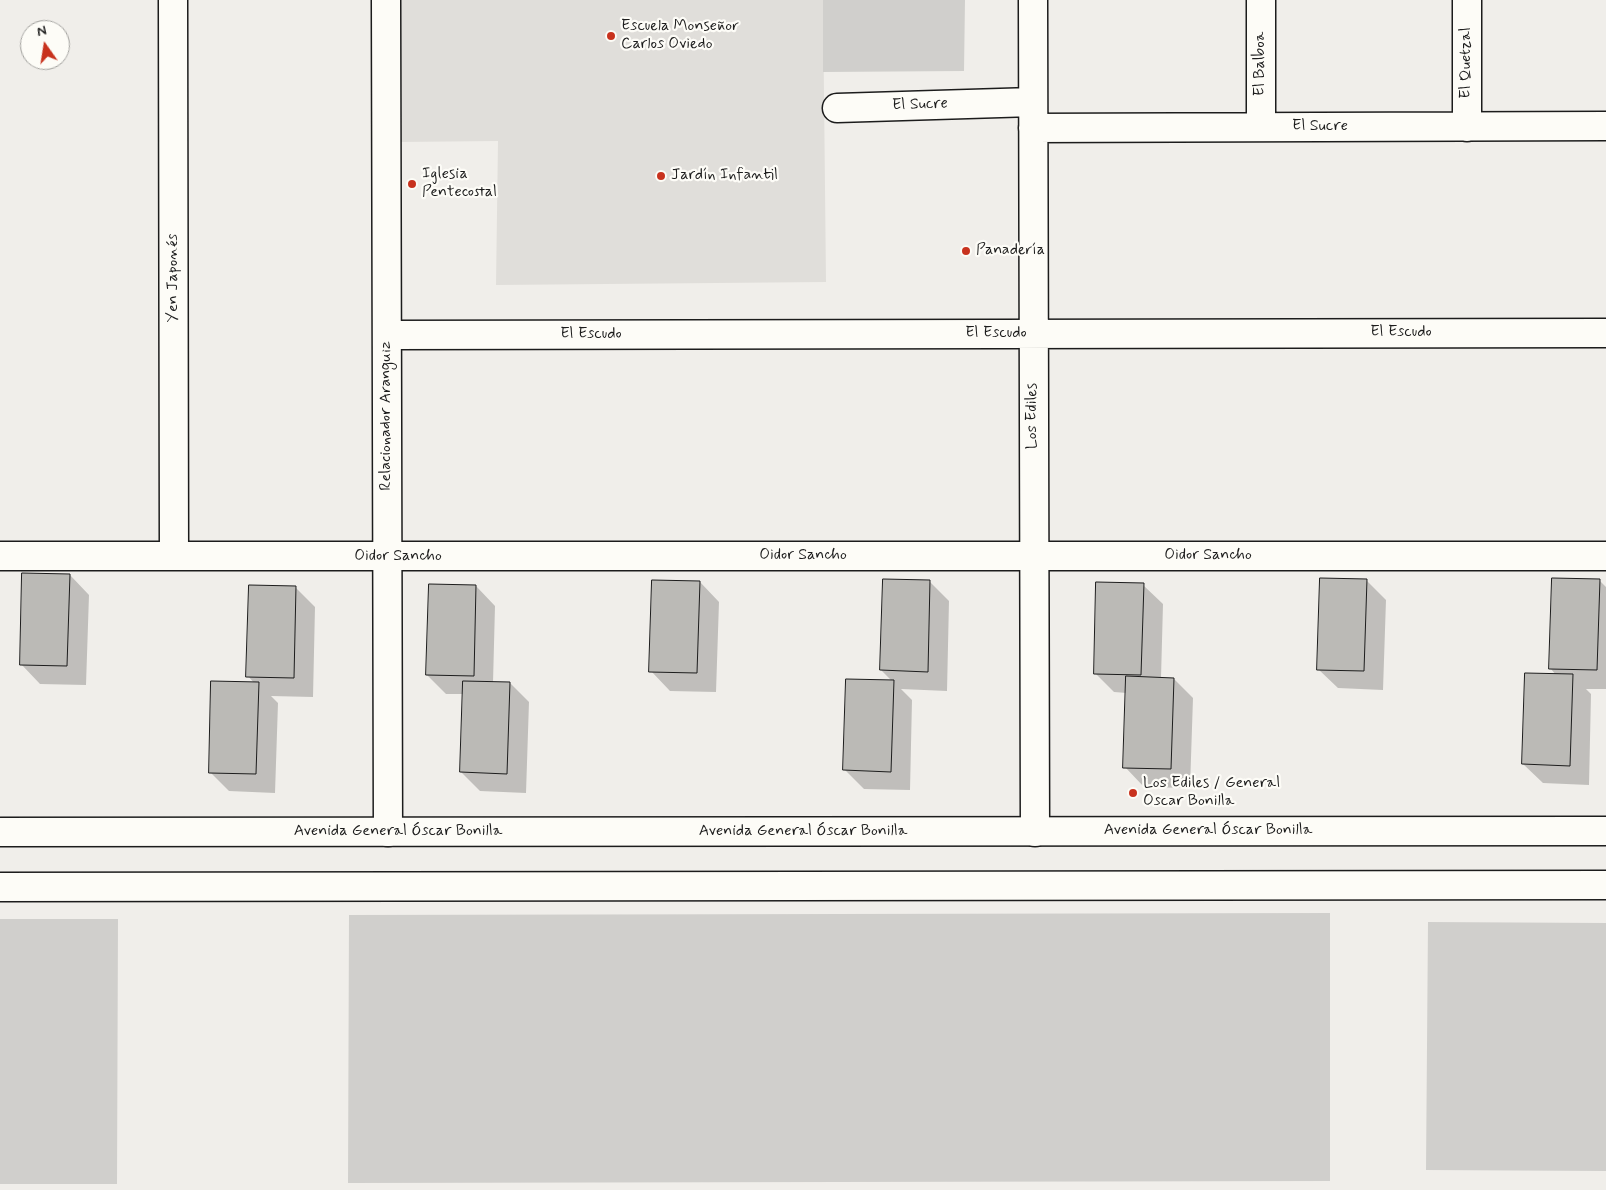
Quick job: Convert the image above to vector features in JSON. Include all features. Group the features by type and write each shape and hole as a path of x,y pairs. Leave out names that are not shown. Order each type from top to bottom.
{"street":[{"name":"Yen Japonés","path":"174,0 174,556"},
{"name":"Relacionador Aranguiz","path":"386,0 388,832"},
{"name":"Los Ediles","path":"1033,0 1035,832"},
{"name":"El Balboa","path":"1261,0 1261,128"},
{"name":"El Quetzal","path":"1466,127 1467,0"},
{"name":"El Sucre","path":"836,108 1033,115 1261,128 1606,126"},
{"name":"El Escudo","path":"387,336 1606,333"},
{"name":"Oidor Sancho","path":"0,556 1606,556"},
{"name":"Avenida General Óscar Bonilla","path":"0,832 1606,831"},
{"path":"0,887 1606,885"}],"shaded area":[{"path":"398,0 823,0 826,282 496,285 498,141 399,142"},
{"path":"823,0 965,0 964,71 823,72"},
{"path":"1330,913 1330,1181 348,1183 349,915"},
{"path":"0,919 118,919 117,1184 0,1184"},
{"path":"1428,922 1606,923 1606,1171 1426,1170"}],"building":[{"path":"22,573 70,574 67,666 20,665"},
{"path":"1320,578 1367,579 1364,671 1317,670"},
{"path":"1552,578 1600,579 1597,670 1549,669"},
{"path":"883,579 930,580 928,672 880,670"},
{"path":"652,580 700,581 697,673 649,672"},
{"path":"1096,582 1144,583 1141,675 1094,674"},
{"path":"429,584 476,585 474,676 426,675"},
{"path":"249,585 296,586 294,678 246,677"},
{"path":"1525,673 1573,674 1570,766 1522,764"},
{"path":"1126,676 1174,678 1171,769 1123,768"},
{"path":"846,679 894,680 891,772 843,770"},
{"path":"211,681 259,682 256,774 209,773"},
{"path":"463,681 510,682 507,774 460,772"}],"place":[{"name":"Escuela Monseñor Carlos Oviedo","path":"611,36"},
{"name":"Jardín Infantil","path":"661,176"},
{"name":"Iglesia Pentecostal","path":"412,184"},
{"name":"Panadería","path":"966,251"},
{"name":"Los Ediles / General Oscar Bonilla","path":"1133,793"}]}
